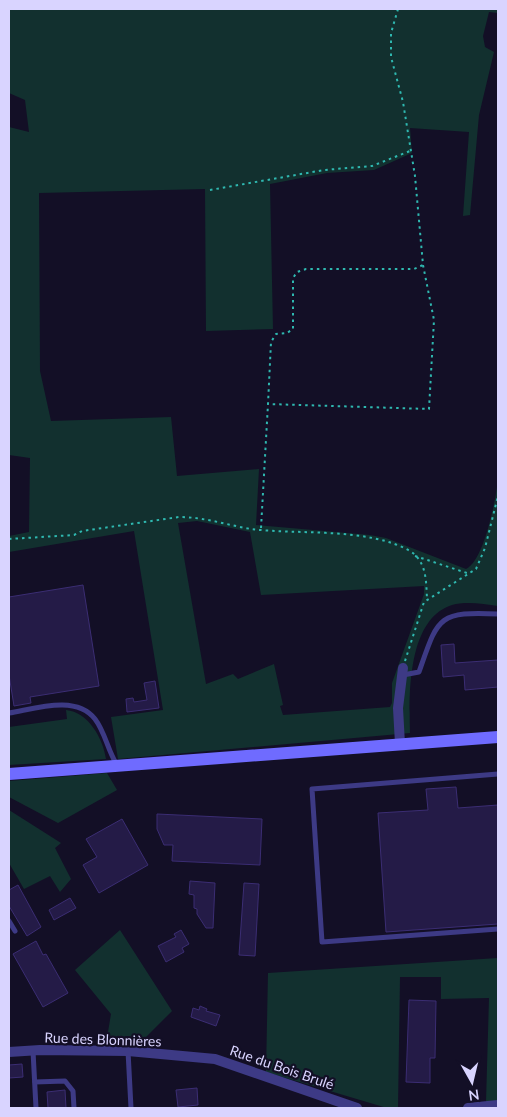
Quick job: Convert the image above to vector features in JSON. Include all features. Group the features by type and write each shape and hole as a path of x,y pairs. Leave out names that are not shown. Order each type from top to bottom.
{"main road":[{"path":"9,774 498,737"}],"street":[{"path":"400,744 398,708 403,671"},
{"name":"Rue des Blonnières","path":"9,1052 33,1050 128,1051 197,1057"},
{"name":"Rue du Bois Brulé","path":"197,1057 215,1059 251,1070 357,1108"},
{"path":"468,1108 498,1105"}],"lane":[{"path":"403,671 419,672 437,624 446,618 461,615 498,614"},
{"path":"9,713 58,705 75,706 88,711 96,720 117,765"},
{"path":"498,774 312,789 322,942 498,929"},
{"path":"9,921 15,930"},
{"path":"33,1050 36,1108"},
{"path":"128,1051 131,1108"},
{"path":"35,1082 65,1081 73,1090 74,1108"}],"path":[{"path":"268,404 429,409 434,320 423,265 415,176 403,102 390,58 391,33 398,9"},
{"path":"210,190 324,170 372,166 410,151"},
{"path":"261,530 271,342 276,334 287,333 292,330 293,285 297,272 306,269 414,269 423,265"},
{"path":"403,671 424,602 476,569 485,548 498,496"},
{"path":"9,539 74,535 82,531 179,517 194,517 261,530 370,537 411,552 414,555 425,568 427,599"},
{"path":"414,555 470,574"}],"green space":[{"path":"9,9 498,9 498,13 489,12 483,36 485,47 494,52 479,115 470,215 463,216 469,132 410,128 412,153 374,170 327,173 270,184 273,329 206,331 205,189 39,193 40,371 51,421 171,417 177,476 259,469 256,525 386,538 466,569 472,564 484,542 492,514 498,479 498,606 469,603 452,605 437,613 426,626 414,660 411,680 410,733 118,759 111,717 163,710 134,531 9,552 9,536 29,532 30,458 9,455 9,127 29,132 25,100 9,93","holes":["197,521 250,532 261,595 424,586 424,594 392,683 392,703 390,707 283,715 280,706 283,705 274,664 238,679 233,674 206,684 178,523"]},
{"path":"66,710 81,716 93,727 102,743 106,759 9,765 9,727 67,719"},
{"path":"107,773 117,790 58,823 9,797 9,781"},
{"path":"9,810 61,843 55,848 71,879 60,892 50,876 24,889 9,863"},
{"path":"120,930 172,1011 139,1044 106,1044 111,1014 75,970"},
{"path":"498,958 498,1102 486,1102 489,998 441,999 441,977 400,977 398,1108 387,1108 266,1072 268,973"}],"building":[{"path":"83,585 99,686 30,697 31,703 14,706 9,675 9,597"},
{"path":"454,644 455,663 498,660 498,687 465,690 464,675 443,677 441,645"},
{"path":"155,681 159,708 127,712 126,699 133,698 134,702 147,700 144,683"},
{"path":"456,787 458,808 498,805 498,924 386,932 378,813 428,810 426,789"},
{"path":"157,814 262,819 260,865 172,861 173,845 164,845 157,829"},
{"path":"122,819 148,865 99,893 83,865 97,857 86,839"},
{"path":"190,881 215,883 213,928 206,928 197,914 197,909 194,908 194,895 189,894"},
{"path":"244,883 259,884 255,956 239,955"},
{"path":"18,885 41,927 27,936 9,906 9,890"},
{"path":"70,898 76,908 54,920 49,910"},
{"path":"181,930 189,944 182,948 184,952 166,962 158,946 176,937 174,934"},
{"path":"36,941 43,955 46,954 68,993 43,1007 13,954"},
{"path":"409,1000 436,1001 435,1058 430,1058 430,1083 406,1082"},
{"path":"200,1006 207,1009 206,1011 220,1015 216,1026 191,1017 193,1008 199,1010"},
{"path":"22,1064 23,1077 9,1078 9,1065"},
{"path":"197,1088 198,1105 178,1107 176,1090"},
{"path":"65,1090 66,1108 48,1108 47,1092"}]}
